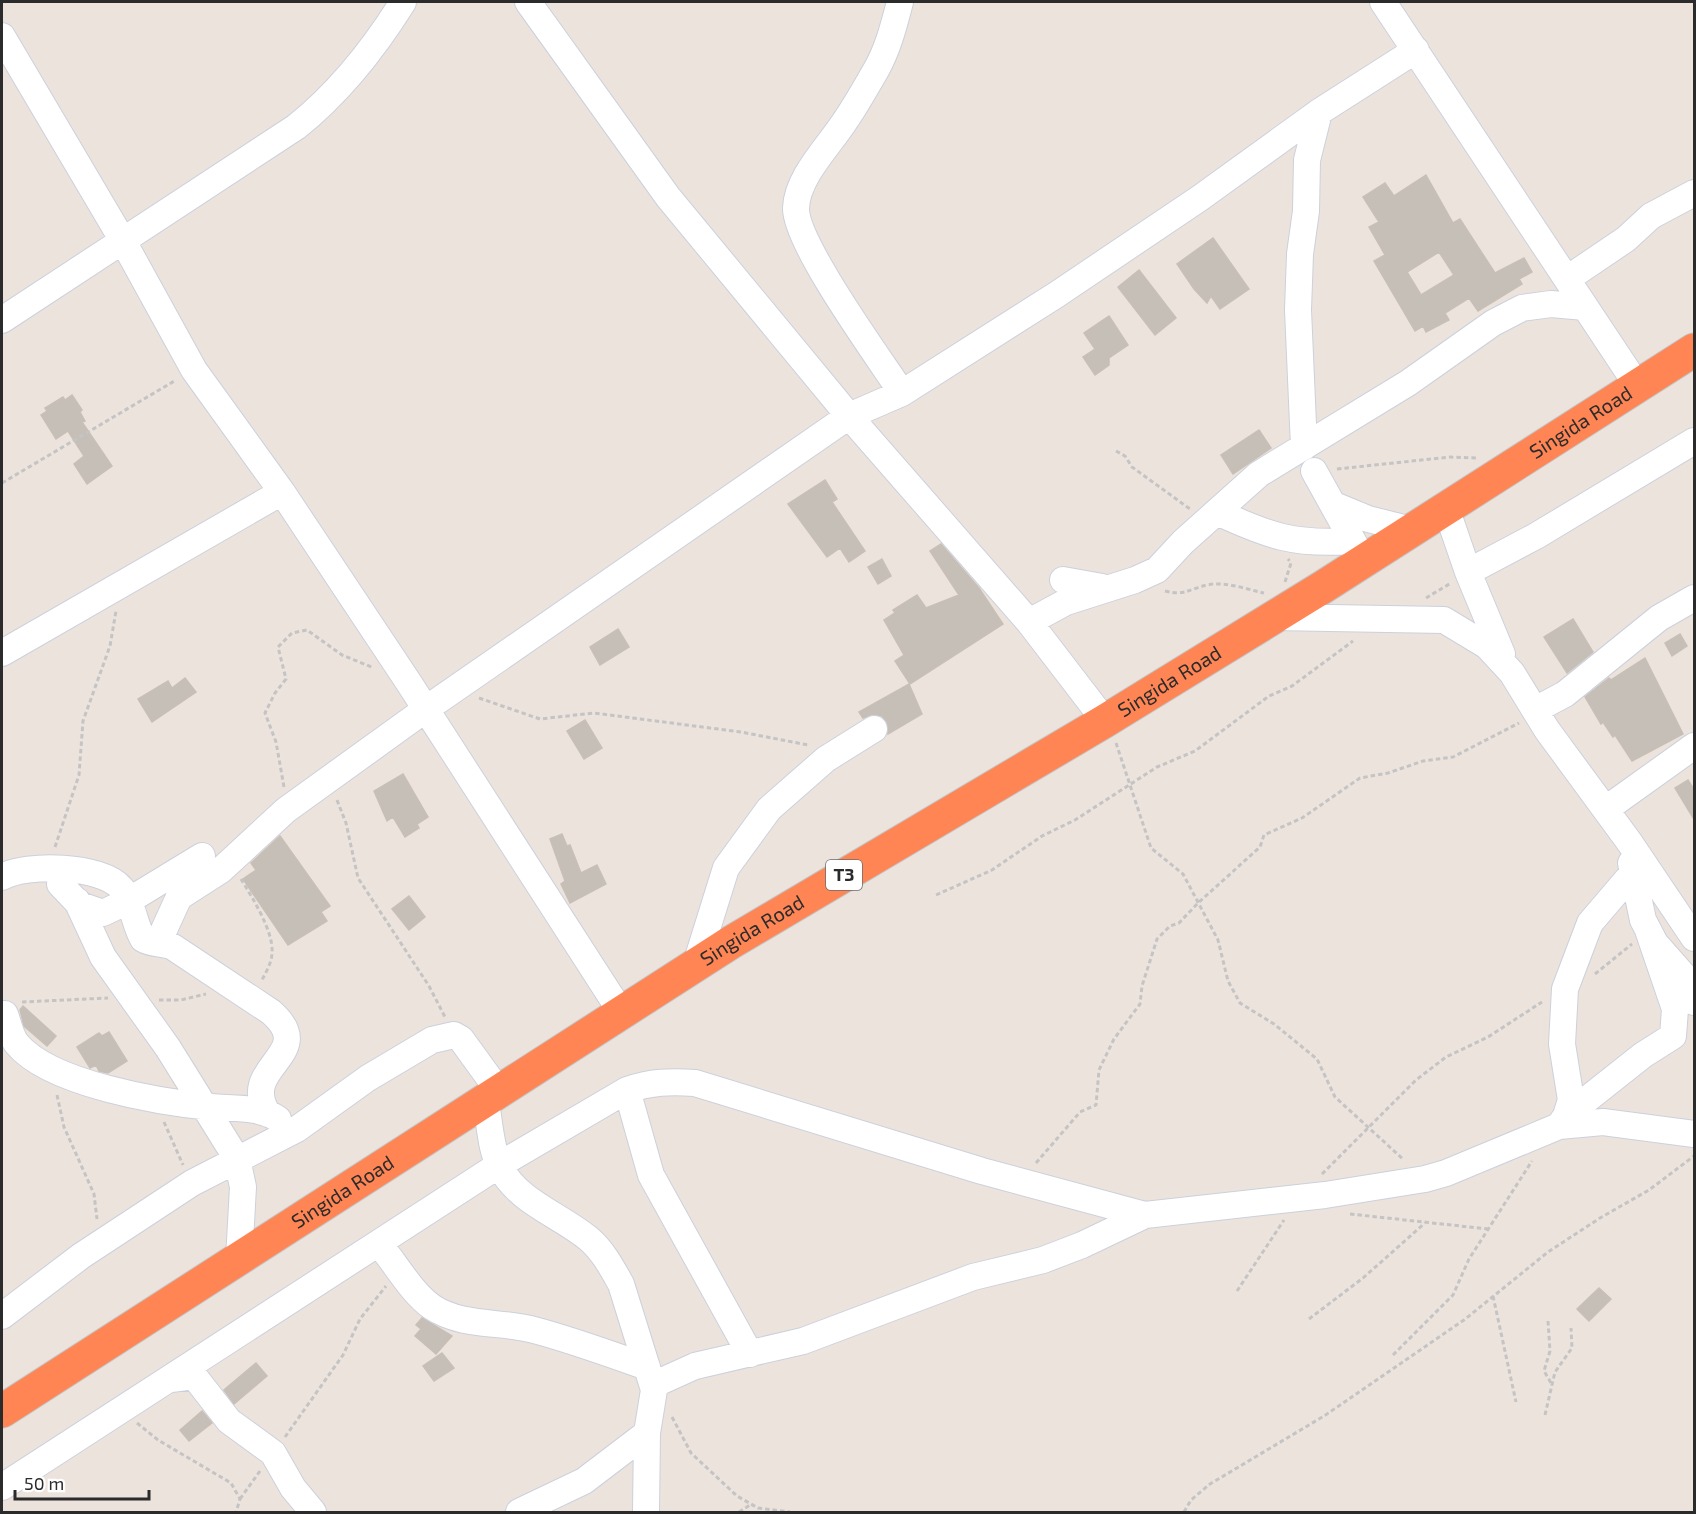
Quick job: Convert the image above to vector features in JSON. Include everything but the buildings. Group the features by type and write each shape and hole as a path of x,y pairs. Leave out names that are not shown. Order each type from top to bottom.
{"highway":[{"name":"Singida Road","path":"2,1411 696,964 1105,721 1284,610 1358,550 1412,530 1637,385 1688,362"}],"street":[{"path":"2,320 296,127 322,106 369,54 403,2"},
{"path":"528,2 668,197 849,416 1029,622 1105,721"},
{"path":"900,2 894,28 877,68 806,178 798,193 796,208 798,224 810,250 902,393"},
{"path":"1383,2 1637,385"},
{"path":"2,36 123,241 194,370 282,492 426,709 621,1012"},
{"path":"158,943 179,897 231,862 286,810 426,709 849,416 902,393 1181,211 1319,112 1416,50"},
{"path":"1304,447 1298,321 1300,254 1306,211 1307,160 1319,112"},
{"path":"1567,279 1626,238 1651,216 1695,193"},
{"path":"1029,622 1066,602 1135,580 1157,570 1211,516 1259,474 1408,383 1493,322 1532,307 1551,304 1585,307"},
{"path":"1468,572 1536,536 1695,441"},
{"path":"1314,471 1358,550"},
{"path":"2,653 282,492"},
{"path":"1334,505 1368,519 1412,530"},
{"path":"1446,508 1492,633 1512,673 1535,711 1695,938"},
{"path":"1211,516 1272,536 1358,550"},
{"path":"1063,580 1105,588"},
{"path":"1535,711 1565,694 1659,618 1695,598"},
{"path":"1284,610 1444,620 1487,646 1512,673"},
{"path":"696,964 726,868 769,809 826,759 874,729"},
{"path":"1606,809 1695,746"},
{"path":"379,1244 421,1297 448,1314 469,1321 531,1329 651,1384 695,1366 836,1331 974,1277 1043,1260 1082,1245 1145,1215 1297,1197 1425,1179 1446,1173 1563,1121 1643,1055 1673,1036 1675,1009 1631,875 1630,843"},
{"path":"62,884 103,914 202,856"},
{"path":"1563,1121 1571,1100 1562,1044 1565,988 1590,923 1631,875"},
{"path":"2,877 62,884 107,878 119,885 143,939 148,943 173,947 285,1024 288,1032 287,1045 270,1069 261,1090 261,1101 268,1113"},
{"path":"62,884 103,957 168,1048 237,1159 243,1187 239,1259"},
{"path":"1648,930 1655,943 1685,977 1695,1002"},
{"path":"2,1014 5,1014 16,1043 53,1068 90,1084 154,1098 268,1113 297,1129"},
{"path":"2,1316 104,1241 192,1183 297,1129 368,1078 432,1040 454,1035 467,1046 492,1095 499,1165 512,1186 541,1209 588,1238 621,1284 651,1384 647,1433 646,1512"},
{"path":"2,1487 499,1165 627,1090 666,1080 695,1083 1025,1182 1145,1215"},
{"path":"627,1090 651,1175 750,1354"},
{"path":"1563,1121 1603,1122 1695,1134"},
{"path":"171,1379 195,1376 229,1421 273,1453 293,1488 313,1512"},
{"path":"519,1512 584,1480 647,1433"}],"path":[{"path":"2,483 194,370"},
{"path":"1116,452 1125,456 1132,467 1211,516"},
{"path":"1314,471 1450,457 1481,458"},
{"path":"1272,536 1291,563 1285,582 1284,610"},
{"path":"1135,580 1179,594 1208,584 1223,584 1269,595 1284,610"},
{"path":"62,884 79,775 83,721 110,646 122,584"},
{"path":"286,810 276,742 265,713 274,693 286,679 278,647 292,633 307,630 342,655 409,683"},
{"path":"936,895 992,870 1042,836 1075,820 1157,767 1195,751 1269,696 1292,686 1357,639"},
{"path":"455,690 540,719 594,713 741,732 840,751"},
{"path":"1025,1182 1041,1155 1080,1112 1096,1105 1099,1071 1114,1039 1140,1005 1142,986 1157,939 1170,926 1179,923 1260,847 1264,836 1302,818 1360,778 1389,773 1423,761 1453,757 1518,724 1535,711"},
{"path":"1105,721 1116,745 1151,849 1183,874 1218,940 1228,981 1240,1004 1274,1024 1317,1059 1335,1097 1425,1179"},
{"path":"329,780 346,823 358,878 429,986 454,1035"},
{"path":"231,862 261,917 271,946 270,963 256,1002"},
{"path":"1237,1291 1297,1197 1416,1080 1446,1057 1488,1037 1565,988 1581,984 1623,953 1648,930"},
{"path":"53,1068 64,1126 94,1194 104,1241"},
{"path":"154,1098 192,1183"},
{"path":"1184,1512 1191,1500 1210,1484 1324,1416 1464,1320 1548,1252 1599,1218 1649,1190 1695,1155"},
{"path":"1393,1355 1453,1295 1469,1259 1533,1160"},
{"path":"1350,1214 1488,1230"},
{"path":"1309,1319 1363,1278 1425,1223"},
{"path":"236,1512 240,1499 343,1355 360,1319 400,1269"},
{"path":"1493,1296 1516,1402"},
{"path":"1548,1322 1550,1351 1544,1371 1552,1384"},
{"path":"1545,1414 1555,1372 1572,1348 1571,1328"},
{"path":"651,1384 691,1453 750,1505 790,1512"},
{"path":"121,1411 158,1440 231,1483 240,1499"},
{"path":"739,1512 750,1505"}]}
